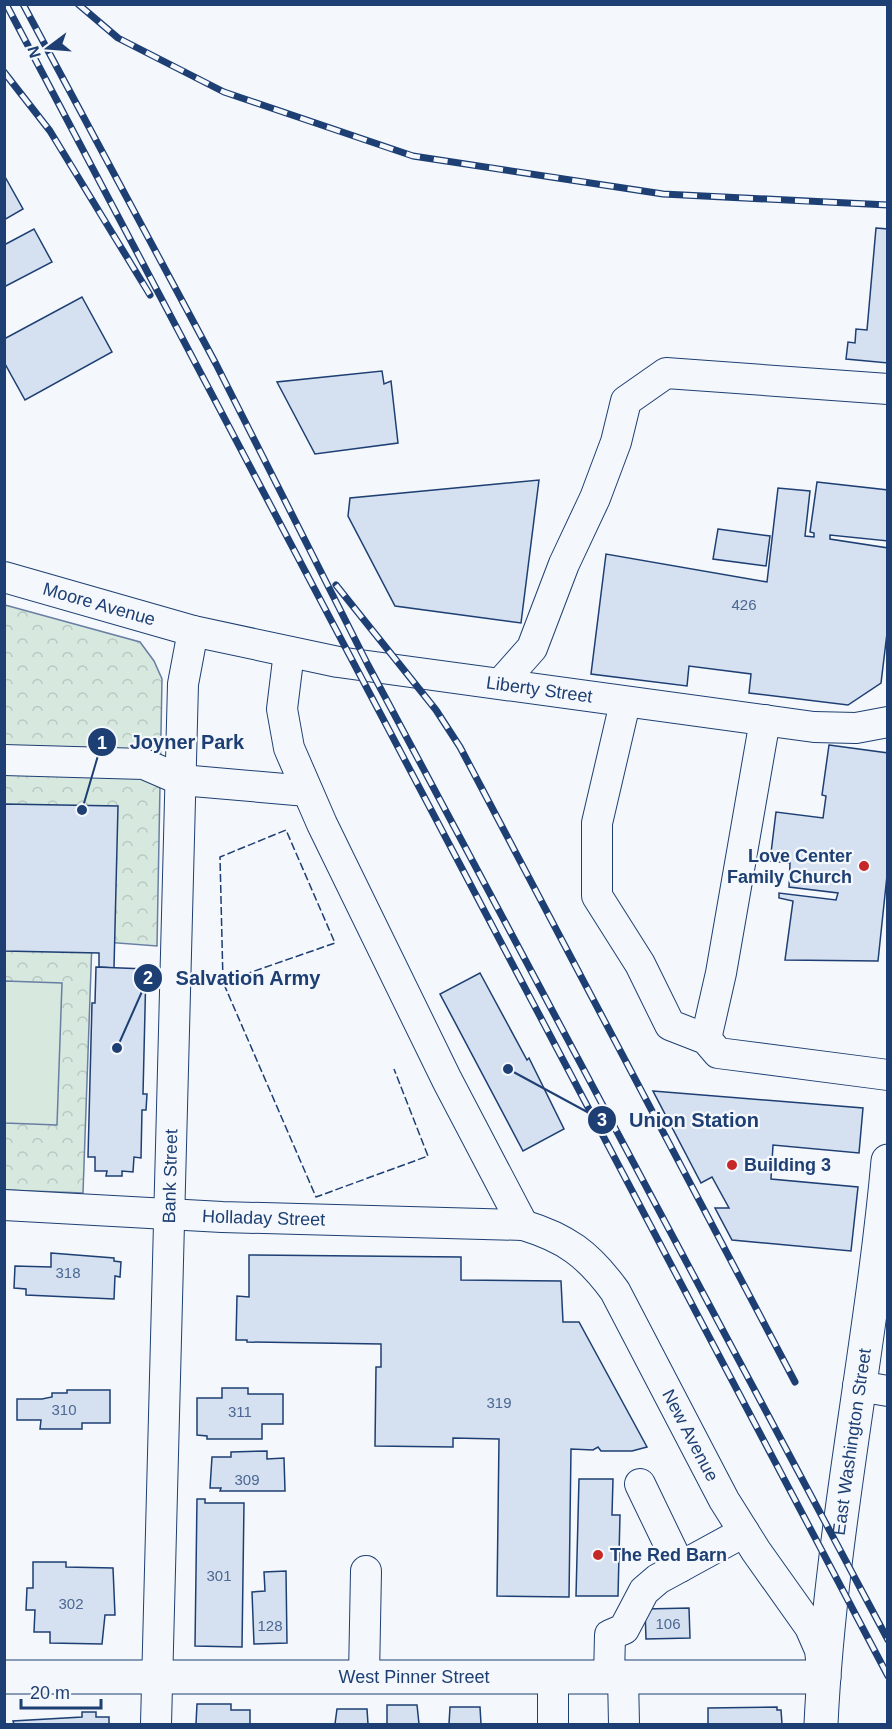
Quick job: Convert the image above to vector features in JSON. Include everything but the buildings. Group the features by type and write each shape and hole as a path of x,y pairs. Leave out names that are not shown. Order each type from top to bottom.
{"main road":[{"name":"East Washington Street","path":"821,1725 824,1677 873,1389 882,1222 888,1161"},
{"name":"West Pinner Street","path":"4,1677 824,1677"}],"street":[{"path":"501,683 532,648 564,564 595,498 616,442 626,401 666,373 888,389"},
{"name":"Moore Avenue","path":"4,577 193,631"},
{"name":"Liberty Street","path":"193,631 338,662 501,683 625,703 835,727 856,728 888,722"},
{"name":"Bank Street","path":"156,1725 183,684 193,631"},
{"path":"289,652 282,710 289,748 307,791 447,1080 523,1225"},
{"path":"625,703 597,823 597,896 640,964 670,1025 706,1039 718,1053 888,1075"},
{"path":"706,1039 721,973 765,720"},
{"path":"4,760 144,764 181,780 307,791"},
{"name":"Holladay Street","path":"4,1205 171,1214 523,1225"},
{"name":"New Avenue","path":"523,1225 551,1233 576,1248 598,1268 615,1291 744,1532 810,1626 820,1650 824,1677"},
{"path":"640,1484 680,1567"},
{"path":"624,1725 609,1635 624,1629 644,1591 658,1579 744,1532"},
{"path":"364,1676 366,1571"},
{"path":"553,1676 553,1725"}],"green space":[{"path":"5,605 140,642 154,661 162,679 157,946 92,941 83,1193 5,1190"},
{"path":"5,981 62,983 57,1125 5,1123"}],"railway":[{"path":"6,4 888,1676"},
{"path":"23,4 216,364 368,665 888,1640"},
{"path":"78,4 118,38 224,92 413,156 663,194 888,205"},
{"path":"4,72 50,131 150,295"},
{"path":"336,585 436,710 460,747 795,1382"}],"fence":[{"path":"223,982 335,943 286,830 220,857 223,982 316,1197 428,1156 394,1069"}],"place":[{"name":"Joyner Park","path":"82,810"},
{"name":"Love Center Family Church","path":"864,866"},
{"name":"Salvation Army","path":"117,1048"},
{"name":"Union Station","path":"508,1069"},
{"name":"Building 3","path":"732,1165"},
{"name":"The Red Barn","path":"598,1555"}]}
